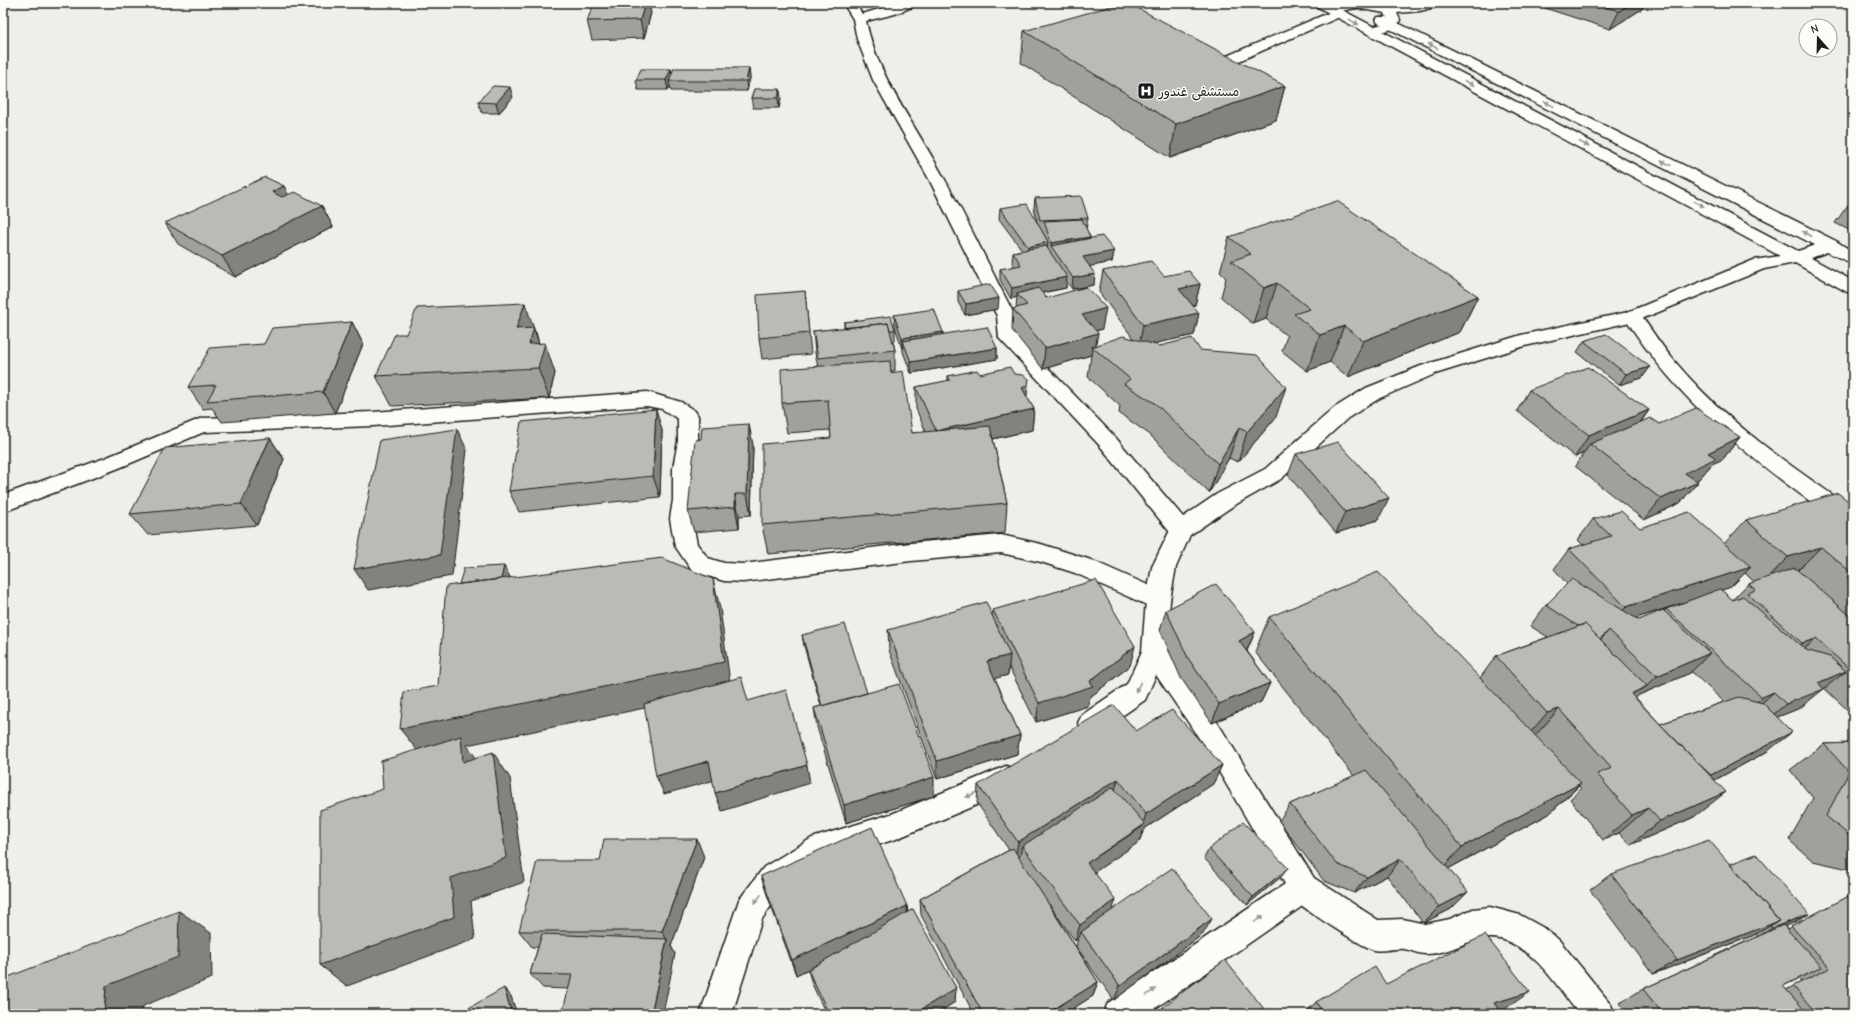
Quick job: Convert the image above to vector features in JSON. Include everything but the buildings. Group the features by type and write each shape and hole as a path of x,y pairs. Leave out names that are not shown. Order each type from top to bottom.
{"street":[{"path":"849,3 859,19 864,42 877,73 937,180 1006,316 1008,338 1108,442 1182,530"},
{"path":"859,19 891,11 910,3"},
{"path":"1227,61 1330,8 1351,4 1368,5 1390,10 1420,7 1435,3"},
{"path":"1351,4 1787,223 1830,245 1853,259"},
{"path":"1330,8 1759,236 1853,288"},
{"path":"1390,10 1394,20 1392,25"},
{"path":"1371,31 1392,25"},
{"path":"1759,236 1787,223"},
{"path":"1759,236 1760,264"},
{"path":"1073,735 1136,692 1154,651 1158,600 1164,567 1182,530 1225,500 1273,474 1341,413 1373,393 1428,370 1520,340 1633,316 1760,264 1797,258 1830,245"},
{"path":"1633,316 1654,348 1676,375 1707,407 1749,444 1799,483 1853,520"},
{"path":"3,504 112,463 162,441 202,426 373,419 647,399 663,401 688,416 688,441 684,468 684,500 681,519 686,546 700,565 724,572 743,573 911,552 1001,544 1041,553 1083,566 1158,600"},
{"path":"1154,651 1210,733 1304,888 1348,919 1375,935 1403,934 1425,939 1453,934 1473,924 1490,922 1509,926 1531,938 1548,951 1599,1014"},
{"path":"716,1014 750,911 774,877 822,848 896,826 951,804 1029,767"},
{"path":"1119,1014 1304,888"}],"place":[{"name":"مستشفى غندور","path":"1146,91"}]}
